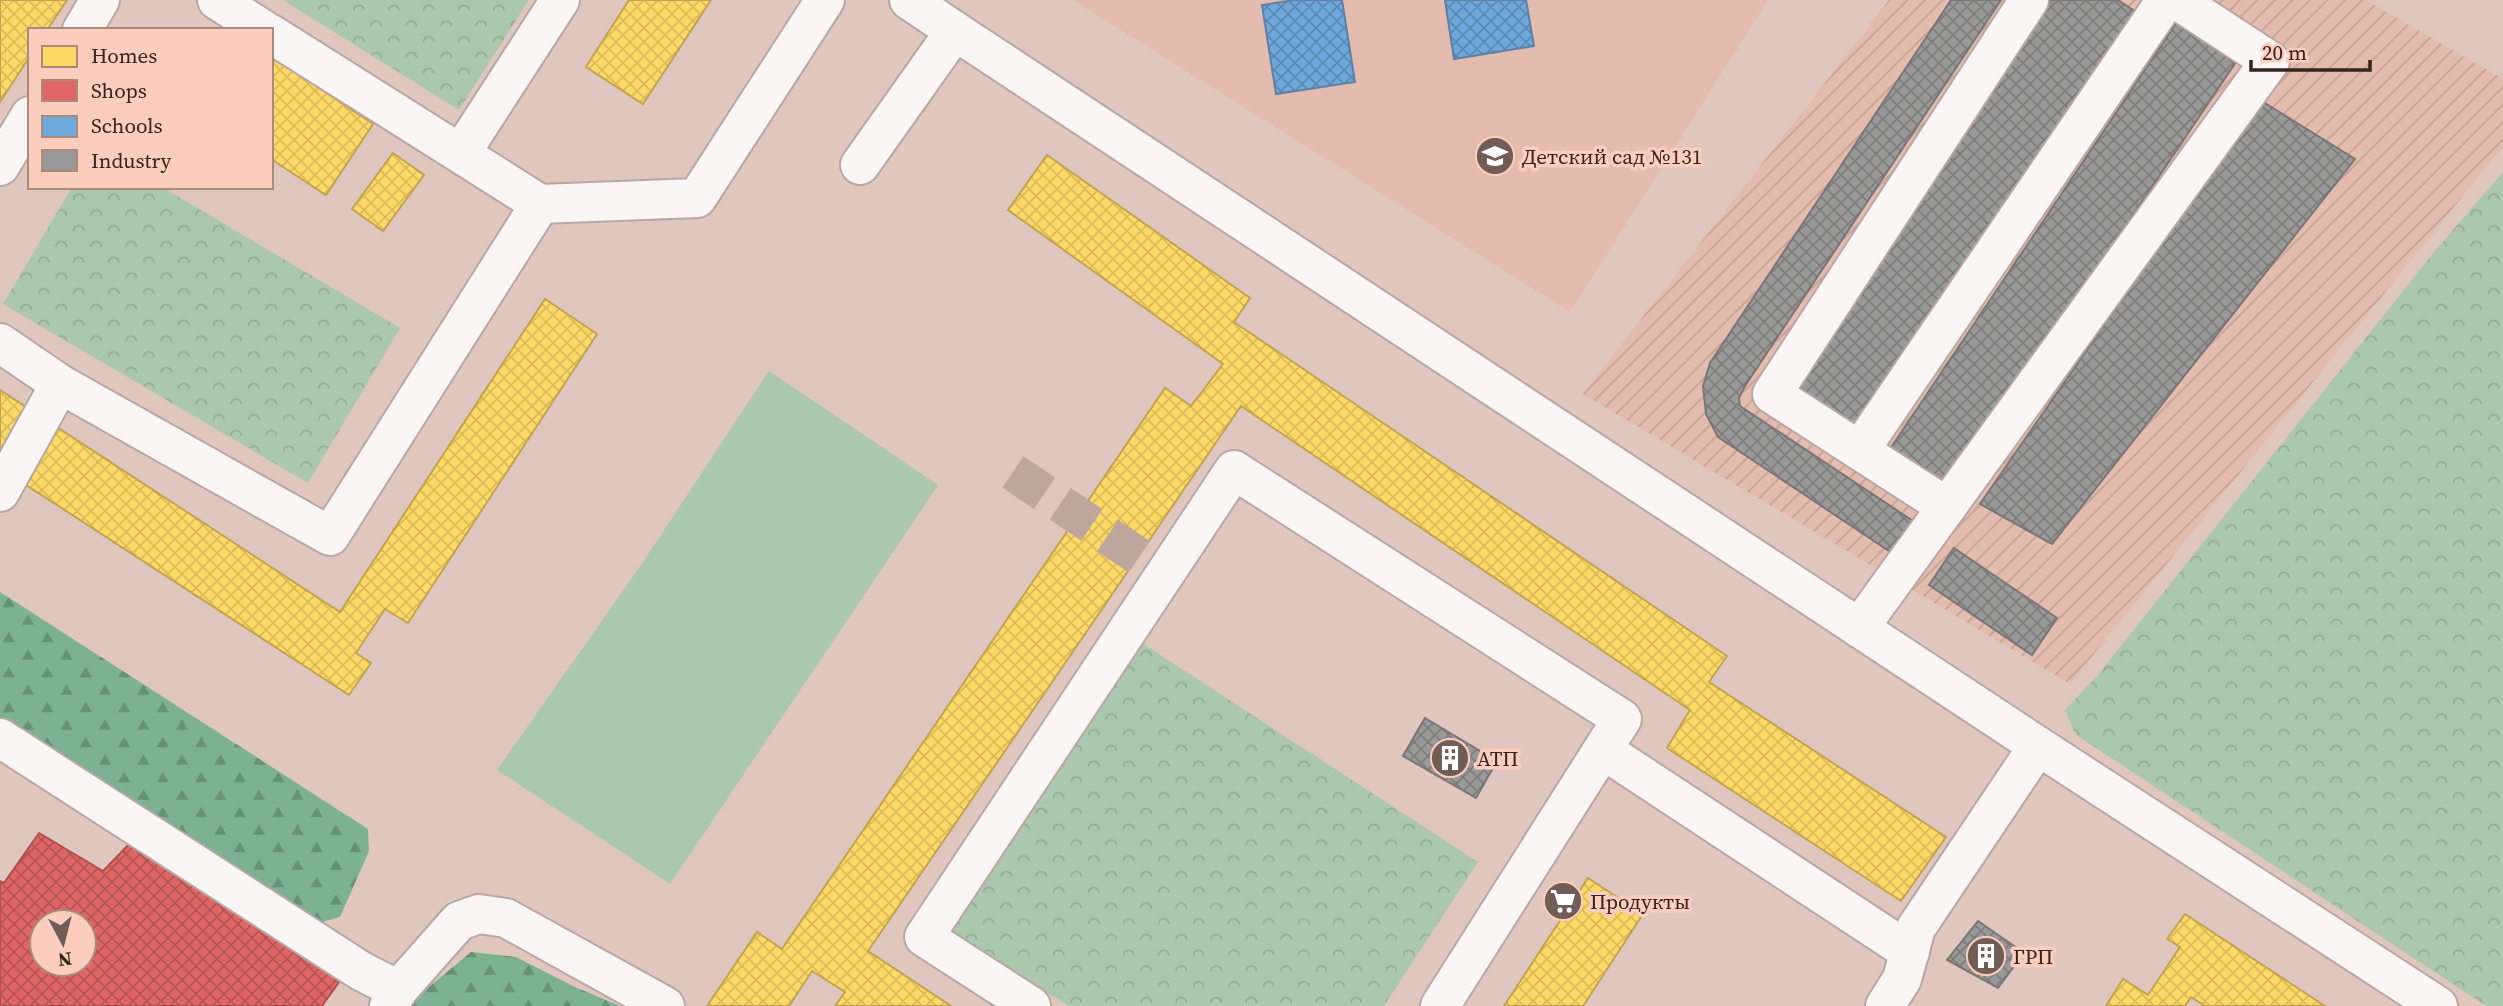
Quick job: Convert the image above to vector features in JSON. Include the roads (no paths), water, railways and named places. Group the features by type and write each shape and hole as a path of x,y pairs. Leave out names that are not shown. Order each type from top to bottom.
{"lane":[{"path":"83,28 100,0"},
{"path":"216,0 261,28"},
{"path":"461,153 560,0"},
{"path":"273,35 540,204 698,198 825,0"},
{"path":"909,0 2038,746 2438,1006"},
{"path":"1947,507 1772,394 2029,0"},
{"path":"1860,450 2166,0"},
{"path":"1859,628 2270,61 2177,0"},
{"path":"860,165 955,31"},
{"path":"0,166 28,119"},
{"path":"0,343 60,384 330,536 540,204"},
{"path":"0,492 60,384"},
{"path":"1031,1006 924,937 1234,470 1622,719 1440,1006"},
{"path":"0,738 360,971 393,998 459,921 479,914 506,918 665,1006"},
{"path":"1885,1006 1902,979 1916,928 2038,746"},
{"path":"1603,750 1910,952"}],"tunnel":[{"path":"1013,472 1165,574"}],"place":[{"name":"Детский сад №131","path":"1495,156"},
{"name":"АТП","path":"1450,758"},
{"name":"Продукты","path":"1563,901"},
{"name":"ГРП","path":"1986,956"}]}
